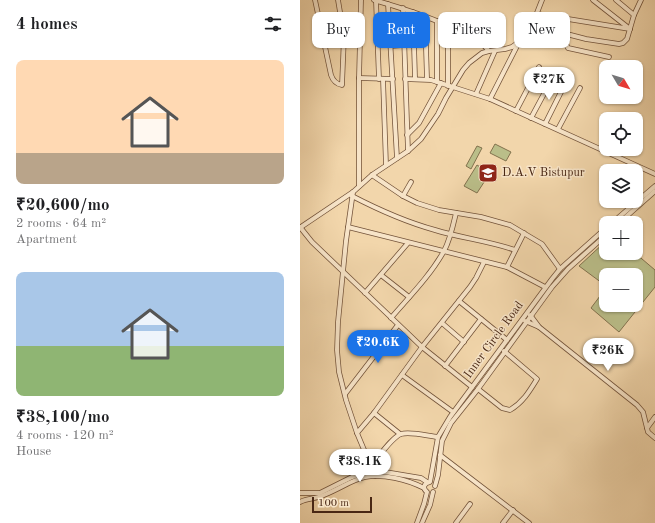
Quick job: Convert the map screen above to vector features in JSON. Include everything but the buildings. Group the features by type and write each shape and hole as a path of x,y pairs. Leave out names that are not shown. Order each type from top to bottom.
{"street":[{"path":"315,0 331,76 333,81 342,85 344,36 338,0"},
{"path":"359,186 361,0"},
{"path":"386,165 375,0 413,12"},
{"path":"538,12 542,0"},
{"path":"593,0 630,29"},
{"path":"616,0 634,15"},
{"path":"570,34 619,44 623,43 627,39 640,0"},
{"path":"388,4 389,12"},
{"path":"402,8 402,12"},
{"path":"407,135 419,123 439,83 437,20 430,18"},
{"path":"570,19 630,29"},
{"path":"472,387 422,347 312,242 301,229 352,194 372,175 408,151 421,139 430,127 469,62 476,56 489,51 495,51 514,46"},
{"path":"391,48 397,158"},
{"path":"404,48 408,151"},
{"path":"414,48 415,78"},
{"path":"426,48 427,79"},
{"path":"448,48 448,86"},
{"path":"490,99 516,48"},
{"path":"568,48 608,57"},
{"path":"476,94 495,51"},
{"path":"516,111 539,67"},
{"path":"531,118 553,77"},
{"path":"359,78 393,79"},
{"path":"405,79 427,79 490,99 655,174"},
{"path":"545,124 567,80"},
{"path":"558,129 580,88"},
{"path":"372,175 403,196 426,207 507,223 542,244 560,269"},
{"path":"403,196 411,182"},
{"path":"620,216 655,186"},
{"path":"627,216 655,191"},
{"path":"352,194 338,322 337,350 339,372 357,433 376,476"},
{"path":"352,194 406,222 451,234 486,241 515,250"},
{"path":"392,318 410,297 444,251 451,234 456,213"},
{"path":"348,227 507,267 545,287"},
{"path":"507,267 524,233"},
{"name":"Inner Circle Road","path":"422,523 430,504 435,486 441,446 445,434 504,351 545,287 560,269 599,234"},
{"name":"Inner Circle Road","path":"528,314 559,278 599,241"},
{"path":"365,293 408,243"},
{"path":"357,433 374,413 422,347 459,301 476,278 484,262"},
{"path":"381,275 410,297"},
{"path":"459,301 507,340"},
{"path":"528,314 539,327 637,405 643,412 648,432 655,438"},
{"path":"445,366 481,319"},
{"path":"524,320 539,327"},
{"name":"Inner Circle Road","path":"417,523 424,504 425,483 429,482 438,437 453,412 507,340 524,320"},
{"path":"442,323 464,342"},
{"path":"345,394 398,324"},
{"path":"478,389 502,408 510,410 519,404 526,396 536,379 504,351"},
{"path":"402,375 453,412"},
{"path":"374,413 400,434"},
{"path":"647,428 655,417"},
{"path":"300,493 320,493 372,468 400,434 408,433 438,437"},
{"path":"440,456 529,523"},
{"path":"372,468 421,478 432,482 435,486"},
{"path":"301,501 321,497 362,478 376,476 407,481 425,490 433,492"},
{"path":"456,523 470,504"},
{"path":"503,523 513,510"}],"green space":[{"path":"495,144 511,152 506,161 490,153"},
{"path":"477,146 482,148 471,169 466,166"},
{"path":"477,165 490,173 477,193 464,186"},
{"path":"599,247 599,260 643,260 655,270 655,287 643,302 643,268 599,268 599,281 579,266"},
{"path":"599,297 599,312 635,312 619,332 591,308"}],"place":[{"name":"D.A.V Bistupur","path":"488,173"}]}
